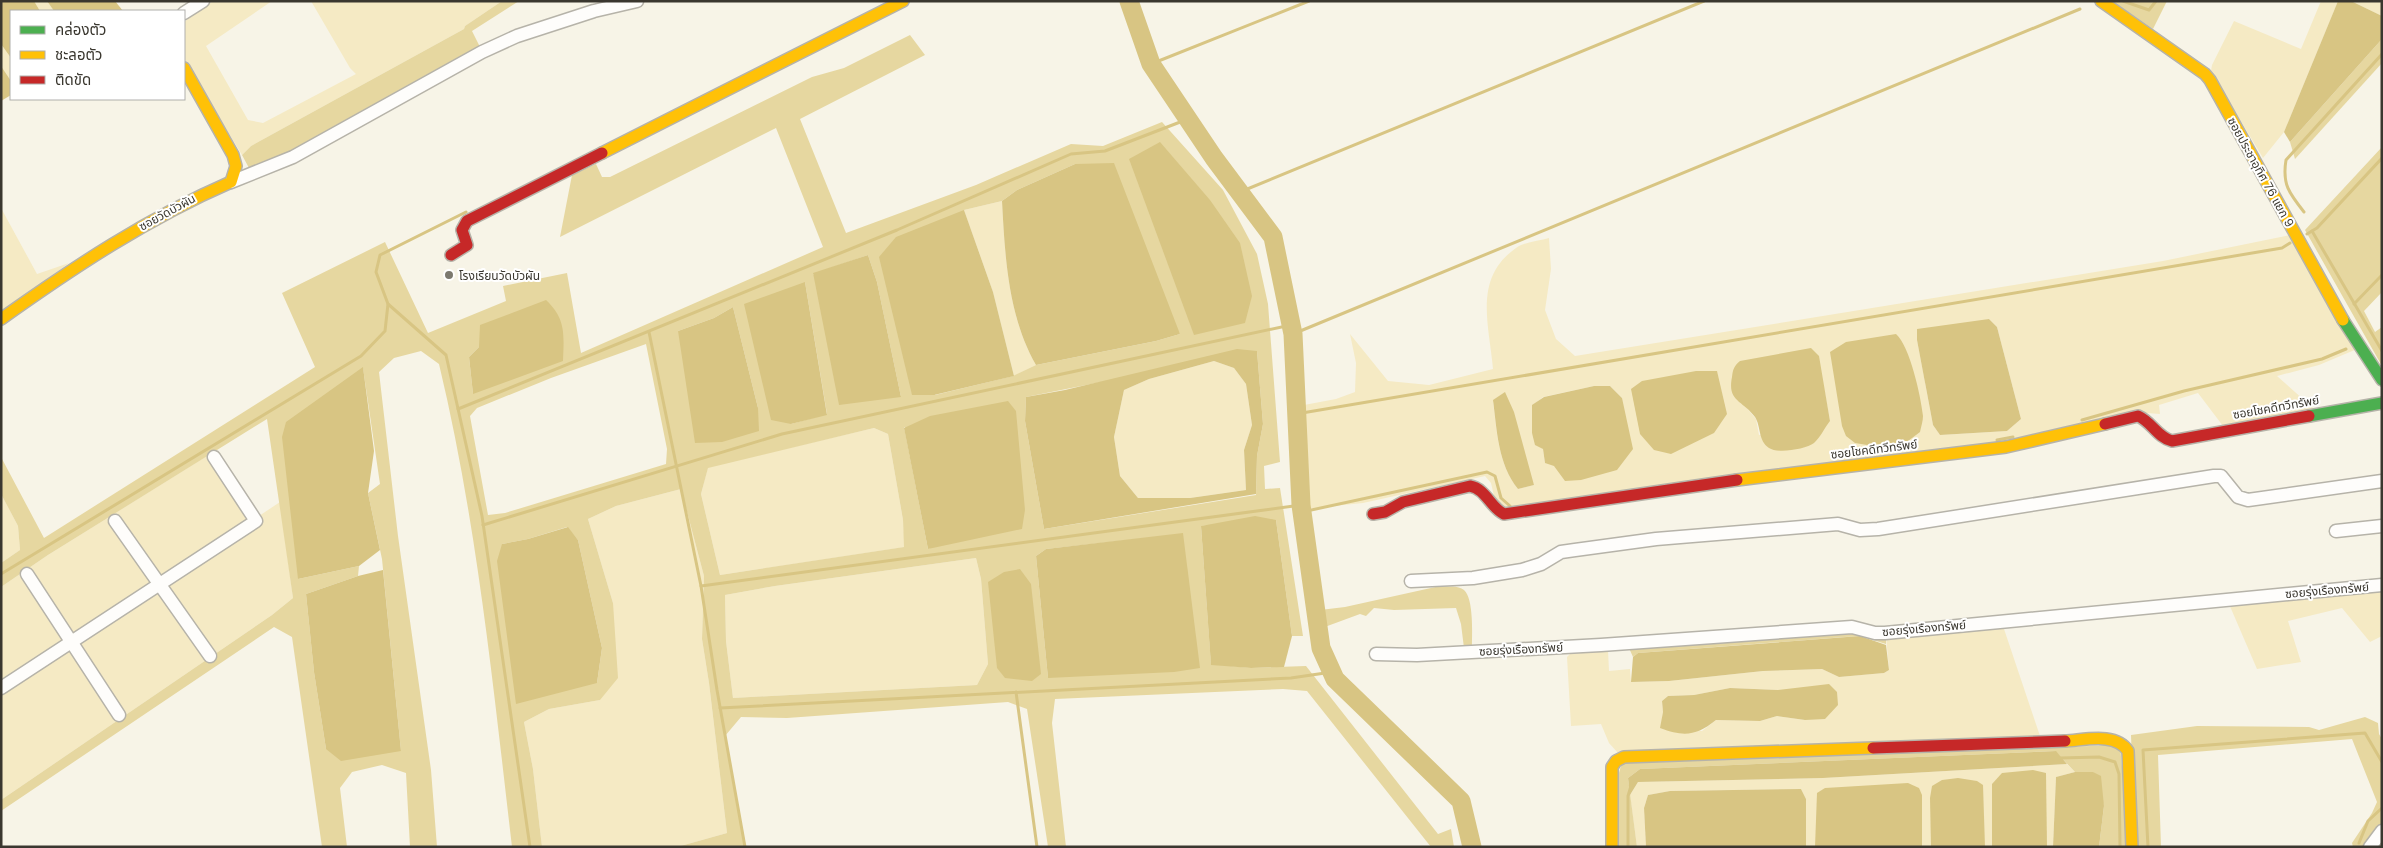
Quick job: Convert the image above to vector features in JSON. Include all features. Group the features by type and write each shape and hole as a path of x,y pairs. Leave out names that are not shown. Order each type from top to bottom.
{"street":[{"path":"185,12 203,1"},
{"path":"230,182 293,157 482,52 517,36 594,11 636,1"},
{"path":"451,255 467,245 462,230 467,221 903,1"},
{"name":"ซอยประชาอุทิศ 76 แยก 9","path":"2100,1 2205,74 2210,80 2351,335 2382,380"},
{"path":"185,70 233,155 236,166 230,182"},
{"name":"ซอยวัดบัวผัน","path":"1,318 116,241 171,208 230,182"},
{"name":"ซอยโชคดีทวีทรัพย์","path":"1373,514 1385,512 1403,502 1470,486 1477,487 1482,491 1493,510 1504,514 1786,473 2006,447 2138,416 2145,418 2158,436 2172,441 2382,403"},
{"path":"1,688 256,521 214,457"},
{"path":"1411,581 1473,578 1522,570 1541,564 1561,552 1656,539 1838,524 1860,530 1878,529 2214,476 2221,476 2238,497 2248,500 2382,481"},
{"path":"115,521 210,656"},
{"path":"2336,531 2382,526"},
{"path":"27,574 119,716"},
{"name":"ซอยรุ่งเรืองทรัพย์","path":"1376,654 1417,655 1601,645 1852,626 1875,633 2382,585"},
{"path":"1612,847 1612,767 1616,760 1624,757 2113,739 2123,743 2128,751 2132,847"},
{"path":"2370,847 2382,831"}],"shaded area":[{"path":"1,1 34,1 39,10 10,10 10,57 1,44"},
{"path":"34,1 47,1 53,10 39,10"},
{"path":"47,1 115,1 122,10 53,10"},
{"path":"213,1 272,1 206,46 248,120 263,123 356,74 350,68 311,1 502,1 465,26 464,29 251,146 242,155 185,62 185,21"},
{"path":"502,1 519,1 472,31 480,47 315,138 276,158 249,168 242,155 251,146 464,29 465,26"},
{"path":"2112,1 2167,1 2153,29"},
{"path":"2321,1 2338,1 2284,132 2263,158 2211,71 2212,65 2234,21 2301,49"},
{"path":"2338,1 2351,1 2382,16 2382,39 2290,142 2284,132"},
{"path":"2351,1 2376,1 2382,3 2382,16"},
{"path":"910,35 925,55 800,119 846,233 976,185 1071,144 1103,146 1162,122 1223,190 1257,254 1268,304 1280,462 1264,466 1265,489 1280,488 1303,636 1292,636 1276,520 1201,526 1211,664 1251,668 1306,666 1438,834 1451,829 1454,847 1431,847 1307,691 1283,689 1055,699 1052,723 1066,847 1048,847 1027,709 1008,702 787,718 741,717 725,736 746,847 677,847 727,833 702,639 704,576 681,489 616,506 588,519 613,603 618,678 600,700 549,709 524,722 533,769 542,847 512,847 483,604 464,484 439,364 421,351 394,358 379,372 398,536 431,770 437,847 410,847 406,773 382,765 352,772 340,788 347,847 322,847 292,637 274,627 1,811 1,800 272,615 293,598 267,419 48,555 1,587 1,563 20,550 18,526 1,494 1,457 44,538 315,367 282,293 385,242 428,333 506,301 503,286 567,273 581,353 823,247 776,128 560,237 572,175 596,164 602,177 610,177 812,77 844,68","holes":["1075,164 1180,334 1156,341 1036,365 1013,376 935,395 964,210 1002,201 1017,190","868,255 877,282 901,397 813,274","805,282 827,414 791,424","733,307 758,408 678,331 714,318","646,344 667,449 666,464 505,513 488,515 470,416 477,408 551,378","479,347 473,394 469,357","1257,351 1263,424 1257,456 1256,495 1044,529 1025,421 1026,397","363,368 380,484 368,493 382,559 401,751 326,749 314,672 306,594 358,576 359,566 298,579","904,427 1025,510 928,549","874,428 888,434 903,520 904,547 720,575 701,494 708,468","567,527 578,540 602,648 597,683 502,544 528,539","1183,534 1048,678 1036,556 1046,549","976,558 981,579 988,664 977,685 733,698 726,641 725,595 775,586"]},
{"path":"2382,39 2382,63 2295,159 2290,142"},
{"path":"1,44 10,57 10,80 1,66"},
{"path":"1,66 10,80 10,96 1,101"},
{"path":"1160,142 1210,200 1240,243 1252,296 1245,323 1194,335 1129,159"},
{"path":"2382,147 2382,292 2364,311 2375,332 2382,327 2382,366 2305,230"},
{"path":"1114,163 1180,334 1156,341 1036,365 1019,327 1014,306 1007,265 1002,201 1017,190 1075,164"},
{"path":"1002,201 1007,265 1014,306 1019,327 1036,365 1014,376 993,292 964,210"},
{"path":"1,208 37,274 69,263 1,313"},
{"path":"964,210 993,292 1014,376 934,395 912,395 879,257 896,237"},
{"path":"2290,235 2357,349 2319,365 2277,376 2314,409 2223,426 2198,393 2159,405 2160,414 2147,413 1966,449 1508,510 1494,496 1491,483 1485,476 1363,503 1304,509 1304,405 1336,399 1355,392 1356,363 1350,334 1388,381 1429,385 1493,369 1487,319 1489,288 1494,273 1503,260 1516,248 1527,243 1549,238 1551,269 1545,310 1556,339 1575,356 2163,261","holes":["1989,319 1997,327 2021,419 2007,431 1940,435 1933,425 1917,340","1594,386 1610,386 1622,398 1545,463 1543,449 1532,433 1532,406 1543,397","1825,393 1830,421 1759,435 1756,419 1746,407","1493,401 1534,485 1518,489 1506,469 1497,435"]},
{"path":"868,255 877,282 901,397 839,405 813,273"},
{"path":"805,282 827,415 791,424 771,420 744,304"},
{"path":"546,300 557,314 562,328 564,343 563,361 473,394 469,357 479,347 480,325"},
{"path":"733,307 758,408 759,431 722,442 695,443 678,331 714,318"},
{"path":"1989,319 1997,327 2021,419 2007,431 1940,435 1933,425 1917,340 1917,329"},
{"path":"1896,334 1906,349 1920,397 1923,416 1920,432 1908,441 1879,447 1855,443 1846,436 1842,426 1830,352 1846,342"},
{"path":"1811,348 1819,356 1830,421 1814,443 1792,450 1773,450 1765,445 1755,417 1734,396 1731,385 1733,370 1740,361"},
{"path":"1237,349 1257,351 1263,424 1257,456 1256,494 1044,529 1025,421 1026,397 1065,390","holes":["1214,361 1234,368 1246,384 1252,425 1244,450 1246,490 1190,498 1138,498 1120,476 1114,437 1124,390 1149,379"]},
{"path":"1214,361 1234,368 1246,384 1252,425 1244,450 1246,490 1190,498 1138,498 1120,476 1114,437 1124,390 1149,379"},
{"path":"363,367 374,451 368,493 380,550 359,566 298,579 282,437 286,422"},
{"path":"1696,371 1717,371 1727,414 1714,433 1671,454 1654,450 1640,434 1631,389 1642,381"},
{"path":"1594,386 1610,386 1622,398 1633,449 1617,470 1581,480 1565,481 1554,466 1545,463 1543,449 1535,445 1532,433 1532,405 1544,397"},
{"path":"1505,392 1514,412 1534,485 1518,489 1511,479 1502,458 1496,423 1493,400"},
{"path":"1008,401 1016,411 1025,510 1022,529 928,549 904,428 930,416"},
{"path":"874,428 888,434 903,520 905,547 720,575 701,494 708,467"},
{"path":"215,451 259,516 280,502 293,598 272,615 1,800 1,587 48,555"},
{"path":"681,489 704,576 702,639 727,833 677,847 542,847 533,769 524,722 549,709 600,700 613,603 588,519 616,506"},
{"path":"1,494 18,526 20,550 1,563"},
{"path":"1255,516 1276,520 1292,636 1284,667 1251,668 1211,665 1201,526"},
{"path":"568,527 578,540 602,648 597,683 516,704 497,561 502,544 528,539"},
{"path":"1183,533 1200,668 1174,672 1048,678 1036,556 1046,549"},
{"path":"976,558 981,579 988,664 977,685 733,698 726,641 725,595 775,586"},
{"path":"1020,569 1031,584 1041,674 1032,681 1005,678 997,668 988,582 1004,572"},
{"path":"383,570 401,751 341,761 326,749 314,672 306,594 358,576"},
{"path":"1440,586 1459,587 1467,595 1472,618 1472,648 1464,648 1461,624 1456,608 1394,610 1374,608 1366,616 1360,614 1322,628 1320,610 1345,607"},
{"path":"2382,589 2382,636 2370,642 2342,608 2288,621 2301,662 2257,669 2229,604"},
{"path":"2003,626 2040,736 1618,753 1609,743 1601,724 1571,726 1567,657 1575,649 1608,650 1609,671 1630,669 1631,682 1669,681 1763,671 1822,669 1839,677 1884,673 1889,670 1886,636","holes":["1730,688 1778,690 1805,720 1777,716 1760,721 1716,720 1702,731 1661,728 1662,701 1668,696 1694,695"]},
{"path":"1855,629 1886,636 1886,644 1860,636 1638,653 1633,657 1629,648"},
{"path":"1860,636 1886,645 1889,670 1884,673 1839,677 1822,669 1763,671 1669,681 1631,682 1633,657 1638,653"},
{"path":"1829,684 1837,692 1838,705 1825,719 1805,720 1777,716 1760,721 1716,720 1696,732 1683,734 1660,728 1663,712 1662,701 1668,696 1694,695 1730,688 1778,690"},
{"path":"2365,717 2378,723 2379,734 2382,739 2382,823 2364,847 2353,847 2352,843 2377,802 2352,739 2158,755 2161,847 2135,847 2131,735 2197,726 2309,727 2319,730"},
{"path":"2120,745 2129,847 2099,847 2104,806 2093,772 2075,772 2055,751 1640,769 1628,778 1637,847 1617,847 1617,780 1622,762"},
{"path":"2056,751 2067,764 1823,778 1638,782 1630,795 1628,778 1640,769"},
{"path":"2067,764 2075,772 2056,777 2053,847 1806,847 1806,799 1801,789 1670,791 1648,795 1644,808 1646,847 1637,847 1630,795 1638,782 1823,778"},
{"path":"2033,770 2046,773 2047,847 1992,847 1992,784 2002,773"},
{"path":"2075,772 2093,772 2101,776 2104,806 2099,847 2053,847 2056,777"},
{"path":"1958,778 1977,781 1983,785 1985,847 1931,847 1930,798 1932,786 1942,780"},
{"path":"1908,783 1919,788 1922,795 1922,847 1815,847 1817,793 1825,788"},
{"path":"1801,789 1806,799 1806,847 1646,847 1644,808 1648,795 1670,791"}],"waterway":[{"path":"1129,1 1151,64 1214,158 1273,237 1293,334 1301,505 1321,648 1335,679 1461,801 1472,847"},
{"path":"1151,64 1309,1"},
{"path":"1240,192 1704,1"},
{"path":"2123,1 2149,10 2156,1"},
{"path":"1293,334 2080,9"},
{"path":"2304,212 2288,188 2285,176 2286,160 2382,54"},
{"path":"458,409 897,230 1071,154 1105,151 1188,119"},
{"path":"2307,234 2317,228 2382,158"},
{"path":"466,212 380,255 376,272 388,304 446,355 482,516 530,847"},
{"path":"2312,231 2382,351"},
{"path":"1296,414 2282,248 2290,243"},
{"path":"2354,304 2382,275"},
{"path":"1,574 361,356 385,331 388,304"},
{"path":"483,525 782,434 1291,325"},
{"path":"649,332 701,586 717,690 745,847"},
{"path":"2082,420 2184,391 2322,359 2346,349"},
{"path":"1997,440 2013,437"},
{"path":"1302,512 1487,472 1495,476 1501,498 1510,506"},
{"path":"701,586 1301,505"},
{"path":"720,708 1291,678 1332,672"},
{"path":"1016,692 1037,847"},
{"path":"2148,847 2143,750 2365,733 2382,762"},
{"path":"2060,758 2099,757 2115,762 2119,774 2120,847"},
{"path":"1628,847 1628,796 1631,786"},
{"path":"2359,843 2368,821 2382,808"},
{"path":"2379,847 2382,843"}],"traffic: fast":[{"path":"2343,320 2382,380"},
{"path":"2309,416 2382,403"}],"traffic: slow":[{"path":"602,153 903,1"},
{"path":"2101,1 2205,74 2210,80 2343,320"},
{"path":"1,319 112,244 170,211 231,182 236,166 233,155 185,70"},
{"path":"1737,480 2006,447 2105,424"},
{"path":"2065,741 2108,739 2123,745 2128,751 2132,847"},
{"path":"1612,847 1612,767 1616,761 1624,757 1873,748"}],"traffic: jam":[{"path":"451,255 467,245 462,230 467,221 602,153"},
{"path":"2105,424 2138,416 2162,436 2172,441 2309,416"},
{"path":"1373,514 1385,512 1403,502 1470,486 1484,494 1504,514 1737,480"},
{"path":"1873,748 2065,741"}],"place":[{"name":"โรงเรียนวัดบัวผัน","path":"449,275"}]}
